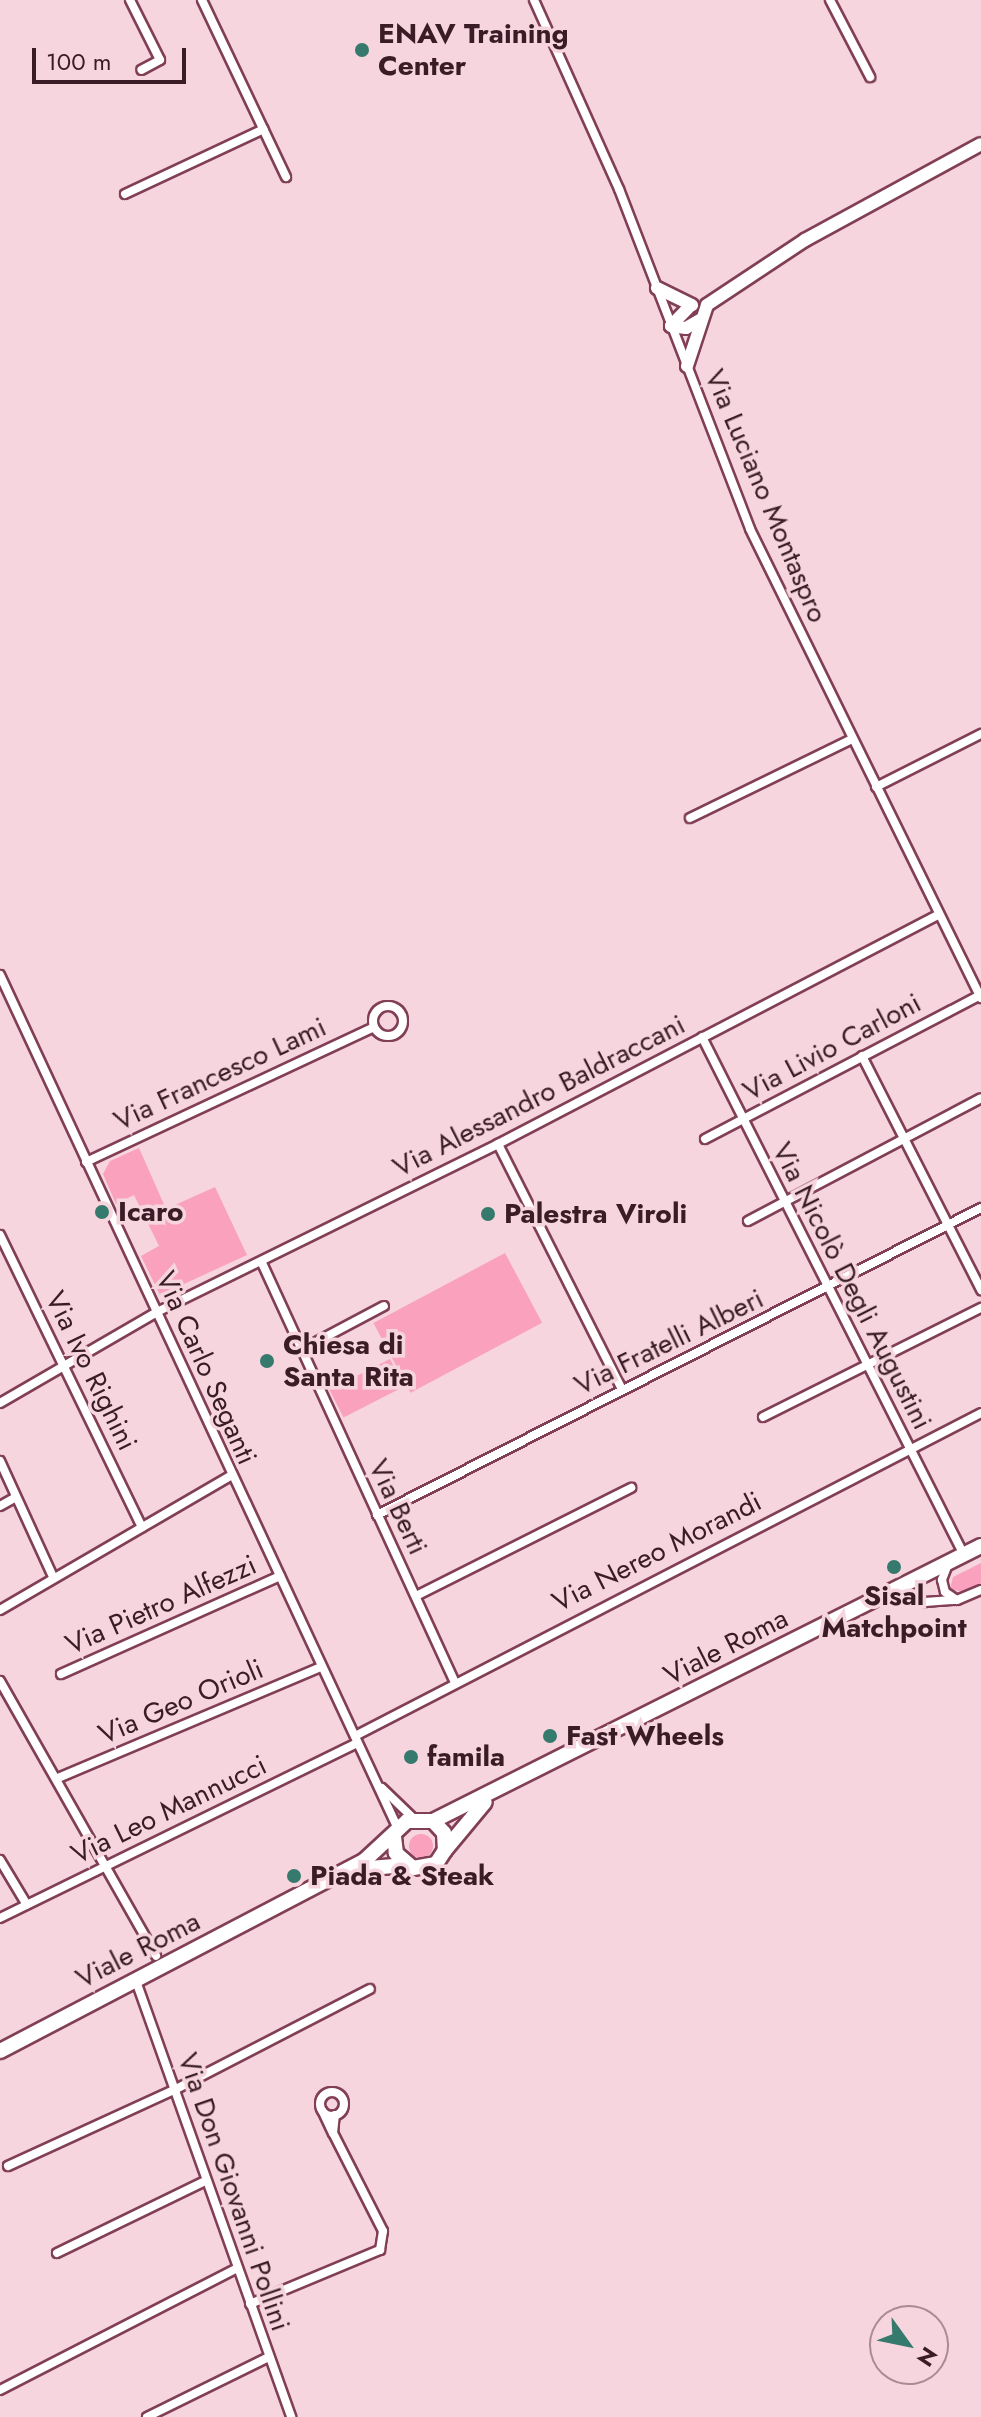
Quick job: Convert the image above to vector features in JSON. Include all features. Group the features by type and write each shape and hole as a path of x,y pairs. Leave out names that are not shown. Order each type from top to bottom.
{"main road":[{"name":"Viale Roma","path":"433,1821 493,1794 981,1546"},
{"name":"Viale Roma","path":"445,1850 461,1824 493,1794"},
{"path":"413,1818 433,1821 444,1833 445,1850 429,1867 406,1865 396,1853 396,1833 413,1818"},
{"name":"Viale Roma","path":"0,2051 342,1873 396,1833"},
{"name":"Viale Roma","path":"342,1873 406,1865"}],"street":[{"path":"130,0 160,60 141,70"},
{"path":"202,0 286,177"},
{"name":"Via Luciano Montaspro","path":"534,0 587,112 750,529 980,997"},
{"path":"830,0 870,77"},
{"path":"125,194 264,129"},
{"path":"657,288 691,305 707,305 819,232 981,144"},
{"path":"671,326 691,305"},
{"path":"687,366 707,305"},
{"path":"671,326 686,328 702,318"},
{"path":"876,787 981,734"},
{"path":"690,818 852,739"},
{"name":"Via Alessandro Baldraccani","path":"0,1403 157,1312 262,1263 498,1144 939,914"},
{"name":"Via Carlo Seganti","path":"0,975 230,1476 374,1778 396,1833"},
{"name":"Via Livio Carloni","path":"705,1139 980,997"},
{"name":"Via Francesco Lami","path":"86,1162 374,1027"},
{"name":"Via Nicolò Degli Augustini","path":"702,1037 964,1555"},
{"path":"862,1056 981,1290"},
{"path":"748,1221 981,1098"},
{"path":"498,1144 622,1389"},
{"name":"Via Fratelli Alberi","path":"377,1515 981,1208"},
{"name":"Via Ivo Righini","path":"0,1235 142,1527"},
{"name":"Via Berti","path":"262,1263 299,1351 455,1682"},
{"path":"299,1351 384,1306"},
{"path":"763,1417 981,1308"},
{"name":"Via Nereo Morandi","path":"356,1740 455,1682 909,1446 981,1413"},
{"path":"0,1461 53,1577"},
{"path":"0,1610 230,1476"},
{"path":"416,1596 631,1488"},
{"path":"0,1506 16,1497"},
{"path":"948,1563 942,1580 945,1592 957,1600"},
{"name":"Via Pietro Alfezzi","path":"61,1674 280,1576"},
{"path":"898,1589 925,1602 957,1600 981,1590"},
{"name":"Via Geo Orioli","path":"58,1778 321,1667"},
{"path":"0,1681 58,1778 156,1956"},
{"name":"Via Leo Mannucci","path":"0,1918 356,1740"},
{"name":"Via Carlo Seganti","path":"374,1778 413,1818"},
{"path":"0,1860 27,1905"},
{"name":"Via Don Giovanni Pollini","path":"136,1981 291,2417"},
{"path":"8,2166 176,2089 370,1989"},
{"path":"250,2304 380,2250 383,2231 333,2133 322,2111 323,2097 336,2093 343,2105 335,2115 333,2133"},
{"path":"322,2111 335,2115"},
{"path":"57,2253 205,2181"},
{"path":"0,2390 237,2268"},
{"path":"147,2417 269,2357"}],"shaded area":[{"path":"139,1148 166,1209 215,1187 247,1255 160,1295 141,1256 159,1246 134,1195 116,1204 103,1174 110,1161"},
{"path":"505,1253 542,1323 411,1393 373,1323"},
{"path":"390,1359 404,1387 343,1417 329,1390"},
{"path":"981,1563 981,1583 963,1592 950,1589 953,1577"},
{"path":"421,1834 430,1837 433,1846 430,1855 421,1858 412,1855 409,1846 412,1837"}],"place":[{"name":"ENAV Training Center","path":"362,50"},
{"name":"Icaro","path":"102,1212"},
{"name":"Palestra Viroli","path":"488,1214"},
{"name":"Chiesa di Santa Rita","path":"267,1361"},
{"name":"Sisal Matchpoint","path":"894,1567"},
{"name":"Fast Wheels","path":"550,1736"},
{"name":"famila","path":"411,1757"},
{"name":"Piada & Steak","path":"294,1876"}]}
